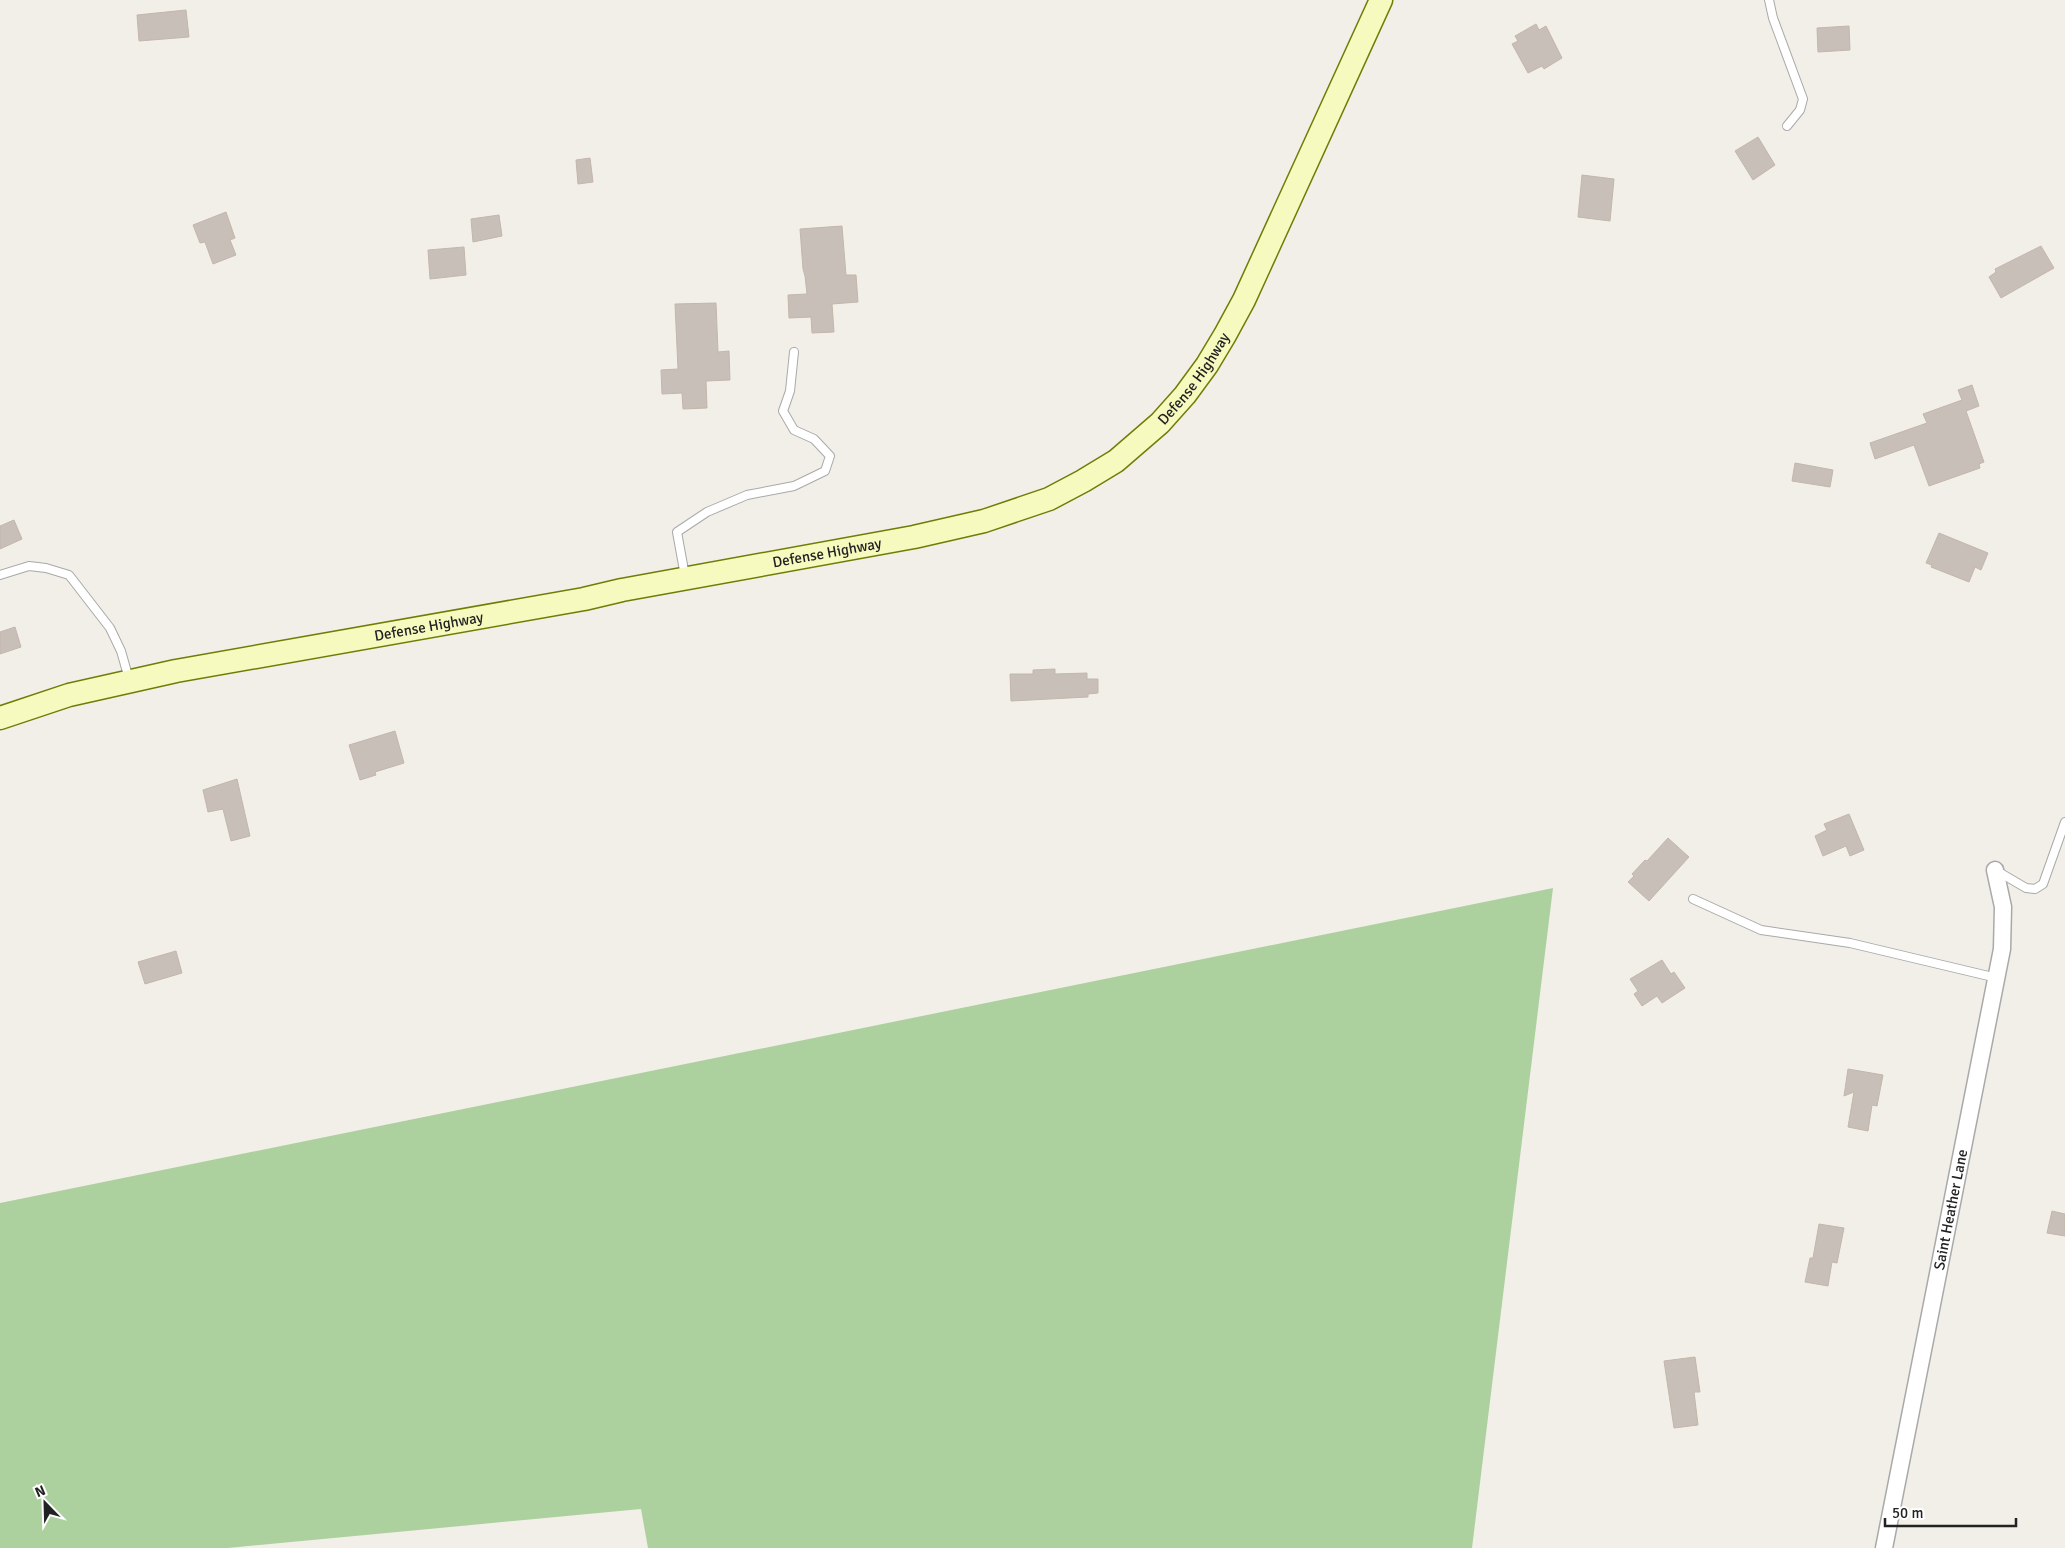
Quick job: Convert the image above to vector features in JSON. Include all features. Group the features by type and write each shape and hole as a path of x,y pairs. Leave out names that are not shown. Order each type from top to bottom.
{"main road":[{"name":"Defense Highway","path":"0,718 69,696 186,669 584,600 622,590 914,537 1016,511 1048,499 1083,481 1116,461 1160,423 1185,395 1207,365 1244,300 1381,0"}],"street":[{"name":"Saint Heather Lane","path":"1884,1548 2002,949 2003,907 1995,870"}],"lane":[{"path":"1769,0 1773,18 1803,99 1800,110 1787,126"},
{"path":"686,578 677,532 707,512 747,495 794,486 825,471 830,456 814,439 794,430 783,411 790,391 794,352"},
{"path":"0,575 29,566 46,568 70,575 110,628 121,651 130,681"},
{"path":"1995,870 2026,888 2035,890 2043,884 2065,822"},
{"path":"1693,899 1761,930 1850,943 1996,978"}],"green space":[{"path":"1553,888 1472,1548 648,1548 641,1509 228,1548 0,1548 0,1203"}],"building":[{"path":"186,10 189,37 139,41 137,15"},
{"path":"1536,24 1539,30 1546,26 1562,58 1544,69 1542,66 1528,73 1512,44 1518,41 1515,36"},
{"path":"1849,26 1850,50 1818,52 1817,28"},
{"path":"1758,137 1775,165 1753,180 1735,151"},
{"path":"590,158 593,182 578,184 576,160"},
{"path":"1582,175 1614,179 1610,221 1578,217"},
{"path":"226,212 235,238 230,240 236,255 213,264 205,242 200,243 193,225"},
{"path":"499,215 502,236 473,242 471,219"},
{"path":"842,226 846,275 856,275 858,302 832,304 834,332 812,333 811,317 789,318 788,295 807,294 800,229"},
{"path":"2041,246 2054,268 2001,298 1989,277 1996,272 1995,269"},
{"path":"464,247 466,275 430,279 428,250"},
{"path":"716,303 718,352 729,351 730,380 706,381 707,408 683,409 682,393 662,394 661,370 678,369 675,304"},
{"path":"1972,385 1979,406 1966,411 1984,462 1979,464 1980,468 1929,486 1914,445 1875,459 1870,443 1927,423 1923,414 1962,400 1958,390"},
{"path":"1795,463 1833,470 1830,487 1792,481"},
{"path":"14,520 22,539 0,549 0,526"},
{"path":"1939,533 1988,553 1981,570 1975,567 1969,582 1931,567 1932,565 1926,563"},
{"path":"15,627 21,647 0,654 0,632"},
{"path":"1055,669 1055,674 1087,673 1087,679 1098,679 1098,693 1088,694 1088,697 1011,701 1010,674 1033,674 1033,670"},
{"path":"395,731 404,763 375,772 376,775 360,780 349,745"},
{"path":"237,779 250,836 231,841 223,809 208,812 203,790"},
{"path":"1849,814 1864,850 1850,856 1846,846 1823,856 1815,836 1827,830 1824,824"},
{"path":"1668,838 1689,857 1649,901 1628,882 1634,876 1632,874"},
{"path":"176,951 182,973 145,984 138,962"},
{"path":"1662,960 1671,974 1674,972 1685,988 1662,1003 1657,996 1642,1006 1634,994 1638,991 1630,979"},
{"path":"1848,1069 1883,1075 1877,1106 1872,1105 1868,1131 1848,1127 1854,1092 1844,1096"},
{"path":"2052,1211 2065,1214 2065,1236 2047,1233"},
{"path":"1819,1224 1844,1228 1837,1263 1832,1262 1828,1286 1805,1282 1810,1258 1813,1258"},
{"path":"1695,1357 1700,1392 1694,1392 1698,1425 1674,1428 1664,1361"}]}
